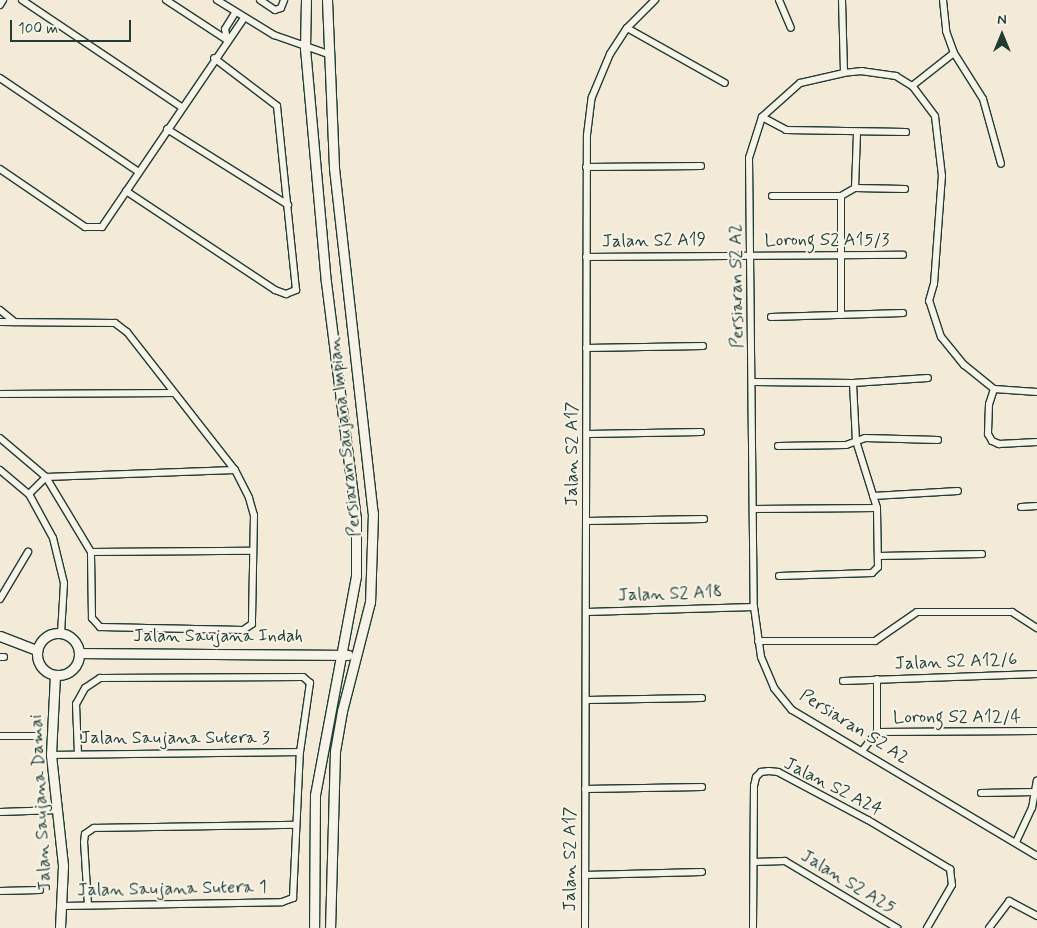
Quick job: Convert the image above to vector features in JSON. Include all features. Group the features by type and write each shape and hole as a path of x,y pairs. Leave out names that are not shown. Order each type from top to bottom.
{"street":[{"path":"0,5 4,0"},
{"path":"22,0 181,107"},
{"path":"166,0 227,40"},
{"path":"216,0 244,18 306,48 328,54"},
{"path":"260,0 275,10 281,8 284,0"},
{"name":"Persiaran Saujana Impian","path":"306,0 306,48 326,282 356,518 356,576 343,654 322,747 315,796 314,928"},
{"name":"Persiaran Saujana Impian","path":"327,0 328,54 342,261 373,514 370,602 335,751 330,928"},
{"name":"Jalan S2 A17","path":"586,928 584,875 588,434 586,167 592,97 610,54 627,28 655,0"},
{"path":"779,0 791,28"},
{"path":"842,0 844,73"},
{"path":"943,0 944,22 954,53 981,92 1001,164"},
{"path":"227,40 225,29 235,13"},
{"path":"0,169 85,227 102,227 214,58 244,18"},
{"path":"627,28 724,83"},
{"path":"912,86 954,53"},
{"path":"126,191 275,290 286,294 296,290 277,106 214,58"},
{"path":"906,132 857,134 786,130 762,117 800,83 844,73 862,71 896,76 912,86 935,116 942,176 934,284 929,301 941,337 964,365 994,389 1037,392"},
{"path":"0,78 139,172"},
{"name":"Persiaran S2 A2","path":"762,117 749,158 754,382 754,607 758,640 774,688 792,710 1037,856"},
{"path":"167,129 288,205"},
{"path":"855,188 857,134"},
{"path":"586,167 701,166"},
{"path":"772,196 841,196 855,188 905,190"},
{"path":"841,196 843,257 841,315"},
{"name":"Lorong S2 A15/3","path":"751,256 843,257 903,255"},
{"name":"Jalan S2 A19","path":"586,257 751,256"},
{"path":"0,310 15,322"},
{"path":"771,317 903,313"},
{"path":"0,322 115,323 127,332 235,470 254,515 252,624 243,630 100,627 92,618 91,552 46,477 0,438"},
{"path":"586,348 703,346"},
{"path":"754,382 853,383 928,378"},
{"path":"779,576 872,573 878,567 877,508 856,441 853,383"},
{"path":"994,389 988,404 988,434 992,441 999,444 1037,442"},
{"path":"0,394 174,393"},
{"path":"588,434 701,432"},
{"path":"778,446 846,445 865,438 938,440"},
{"path":"0,470 29,494 54,538 62,569 61,633"},
{"path":"29,494 46,477 235,470"},
{"path":"874,496 958,491"},
{"path":"1020,507 1037,506"},
{"path":"754,509 877,508"},
{"path":"587,521 704,519"},
{"path":"91,552 254,551"},
{"path":"0,599 28,552"},
{"path":"879,556 982,554"},
{"name":"Jalan S2 A18","path":"586,612 754,607"},
{"path":"758,640 875,640 917,612 1012,612 1037,628"},
{"path":"61,633 76,642 79,653 72,670 55,675 41,666 37,650 49,635 61,633"},
{"path":"0,636 37,650"},
{"name":"Jalan Saujana Indah","path":"79,653 343,654 356,656"},
{"name":"Jalan S2 A12/6","path":"842,681 1037,674"},
{"name":"Jalan Saujana Damai","path":"55,675 51,755 58,810 63,906 60,928"},
{"path":"78,754 76,704 85,688 100,678 303,677 310,682 300,752 295,825 94,828 85,834 84,842 88,906"},
{"path":"862,751 877,732 877,680"},
{"path":"586,700 702,698"},
{"name":"Lorong S2 A12/4","path":"877,732 1037,731"},
{"path":"0,736 35,736"},
{"name":"Jalan Saujana Sutera 3","path":"51,755 300,752"},
{"name":"Jalan S2 A24","path":"753,928 754,786 756,777 761,772 769,771 778,772 868,820 950,869 952,885 927,928"},
{"path":"1016,842 1034,808 1037,780"},
{"path":"585,790 702,787"},
{"path":"981,794 1035,792"},
{"path":"0,812 58,810"},
{"name":"Jalan Saujana Sutera 1","path":"63,906 282,902 293,898 295,892 295,825"},
{"name":"Jalan S2 A25","path":"754,862 785,862 897,928"},
{"path":"584,875 702,872"},
{"path":"0,890 40,890"},
{"path":"989,928 1002,907 1009,901 1037,916"}]}
